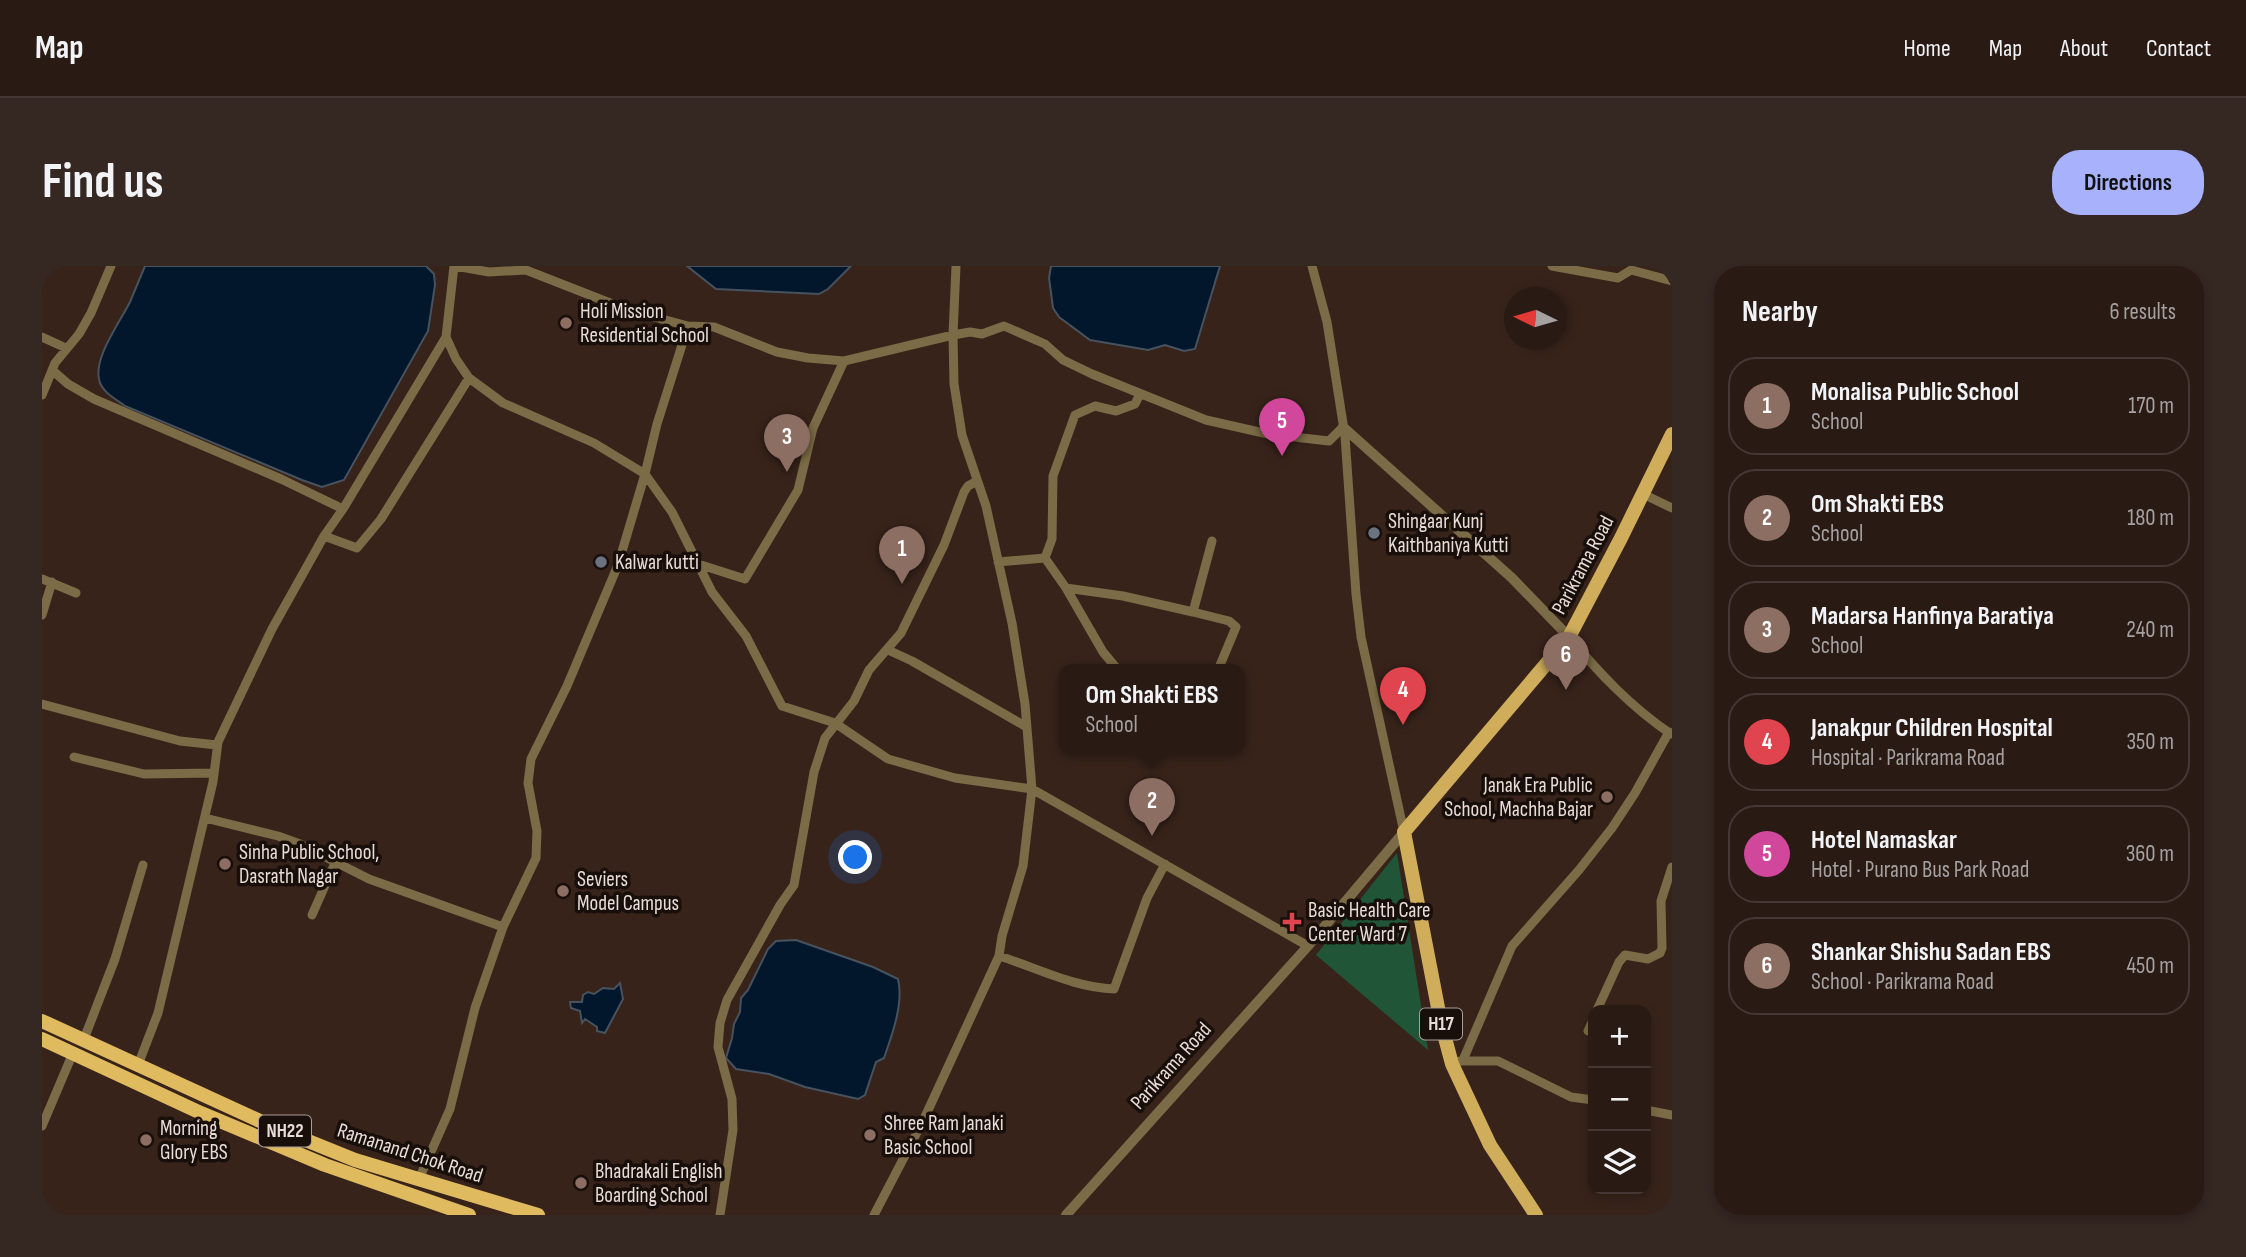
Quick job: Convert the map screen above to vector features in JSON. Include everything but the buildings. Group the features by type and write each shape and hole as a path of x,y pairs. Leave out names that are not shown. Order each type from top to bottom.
{"highway":[{"name":"Ramanand Chok Road","path":"42,1021 271,1126 355,1160 538,1215"},
{"name":"Ramanand Chok Road","path":"42,1039 201,1113 325,1165 468,1215"}],"main road":[{"name":"Parikrama Road","path":"1404,832 1569,637 1672,433"},
{"name":"H17","path":"1404,832 1438,1011 1490,1144 1536,1215"},
{"path":"1523,1215 1526,1200"}],"street":[{"path":"42,395 52,370 91,313 111,266"},
{"path":"138,1065 158,1013 205,818 218,745 272,629 324,536 446,337 455,266 489,272 526,270 628,310 688,326 713,327 777,352 807,358 844,360 953,335 970,332 982,334 995,327 1004,326 1045,344 1063,360 1218,424 1268,434 1329,441 1343,427"},
{"path":"874,1215 924,1119 999,956 1002,936 1023,866 1032,789 1025,704 1012,623 978,481 962,435 954,384 956,266"},
{"path":"1312,266 1327,322 1343,427 1361,637 1404,832"},
{"path":"1552,266 1618,278 1631,270 1672,281"},
{"path":"419,1179 450,1109 475,1008 503,927 536,858 538,847 528,782 531,760 567,686 621,555 657,424 688,326"},
{"path":"42,337 66,348"},
{"path":"446,337 469,378 503,403 594,443 645,474 672,512 712,592 746,636 782,706 835,723 888,759 955,778 1032,789 1308,946"},
{"path":"698,564 745,579 798,490 813,428 844,360"},
{"path":"52,370 68,384 94,399 281,479 343,509"},
{"path":"324,536 357,548 381,519 469,378"},
{"path":"1045,558 1052,538 1053,476 1075,415 1095,406 1116,411 1135,404 1140,394"},
{"path":"1343,427 1512,578 1569,637 1606,681 1670,733 1612,828 1512,946 1457,1062 1498,1061 1571,1097 1588,1099"},
{"path":"720,1215 733,1130 732,1099 718,1047 720,1023 727,1000 794,885 814,772 824,738 854,701 869,670 901,633 921,595 964,492 968,486 978,481"},
{"path":"1643,494 1672,508"},
{"path":"1193,612 1212,541"},
{"path":"999,562 1045,558"},
{"path":"1045,558 1102,652 1113,664"},
{"path":"42,579 76,593"},
{"path":"42,615 52,582"},
{"path":"1066,589 1123,596 1229,621 1236,627 1220,664"},
{"path":"888,650 1026,726"},
{"path":"42,704 180,741 218,745"},
{"path":"75,757 144,774 215,773"},
{"path":"205,818 300,844 379,883 503,927"},
{"name":"Parikrama Road","path":"1066,1215 1308,946 1404,832"},
{"path":"312,915 335,863"},
{"path":"999,956 1055,975 1114,989 1147,898 1165,864"},
{"path":"84,1039 114,959 143,865"},
{"path":"1599,1005 1619,962 1625,955 1648,958 1660,953 1661,901 1672,867"},
{"path":"42,1126 74,1053"},
{"path":"1651,1111 1672,1115"}],"green space":[{"path":"1397,853 1428,1050 1316,955"}],"water":[{"path":"145,266 426,266 434,274 435,285 428,331 344,480 322,487 302,480 125,406 106,391 99,379 100,360"},
{"path":"687,266 851,266 828,289 819,294 716,289"},
{"path":"1051,266 1220,266 1195,349 1184,351 1165,345 1148,350 1090,340 1059,317 1053,308 1049,278"},
{"path":"796,940 873,967 898,979 898,1008 884,1058 876,1062 865,1095 858,1099 805,1087 769,1074 736,1069 726,1058 734,1024 740,1012 741,998 748,990 768,949 776,941"},
{"path":"620,983 623,999 605,1033 597,1031 597,1027 585,1019 582,1023 580,1011 571,1008 570,1002 582,1002 583,995 588,992 594,994 603,988 614,989"}],"place":[{"name":"Holi Mission Residential School","path":"566,323"},
{"name":"Hotel Namaskar","path":"1282,456"},
{"name":"Madarsa Hanfinya Baratiya","path":"787,472"},
{"name":"Shingaar Kunj Kaithbaniya Kutti","path":"1374,533"},
{"name":"Kalwar kutti","path":"601,562"},
{"name":"Monalisa Public School","path":"902,584"},
{"name":"Shankar Shishu Sadan EBS","path":"1566,690"},
{"name":"Janakpur Children Hospital","path":"1403,725"},
{"name":"Janak Era Public School, Machha Bajar","path":"1607,797"},
{"name":"Om Shakti EBS","path":"1152,836"},
{"name":"Sinha Public School, Dasrath Nagar","path":"225,864"},
{"name":"Seviers Model Campus","path":"563,891"},
{"name":"Basic Health Care Center Ward 7","path":"1292,922"},
{"name":"Shree Ram Janaki Basic School","path":"870,1135"},
{"name":"Morning Glory EBS","path":"146,1140"},
{"name":"Bhadrakali English Boarding School","path":"581,1183"}]}
